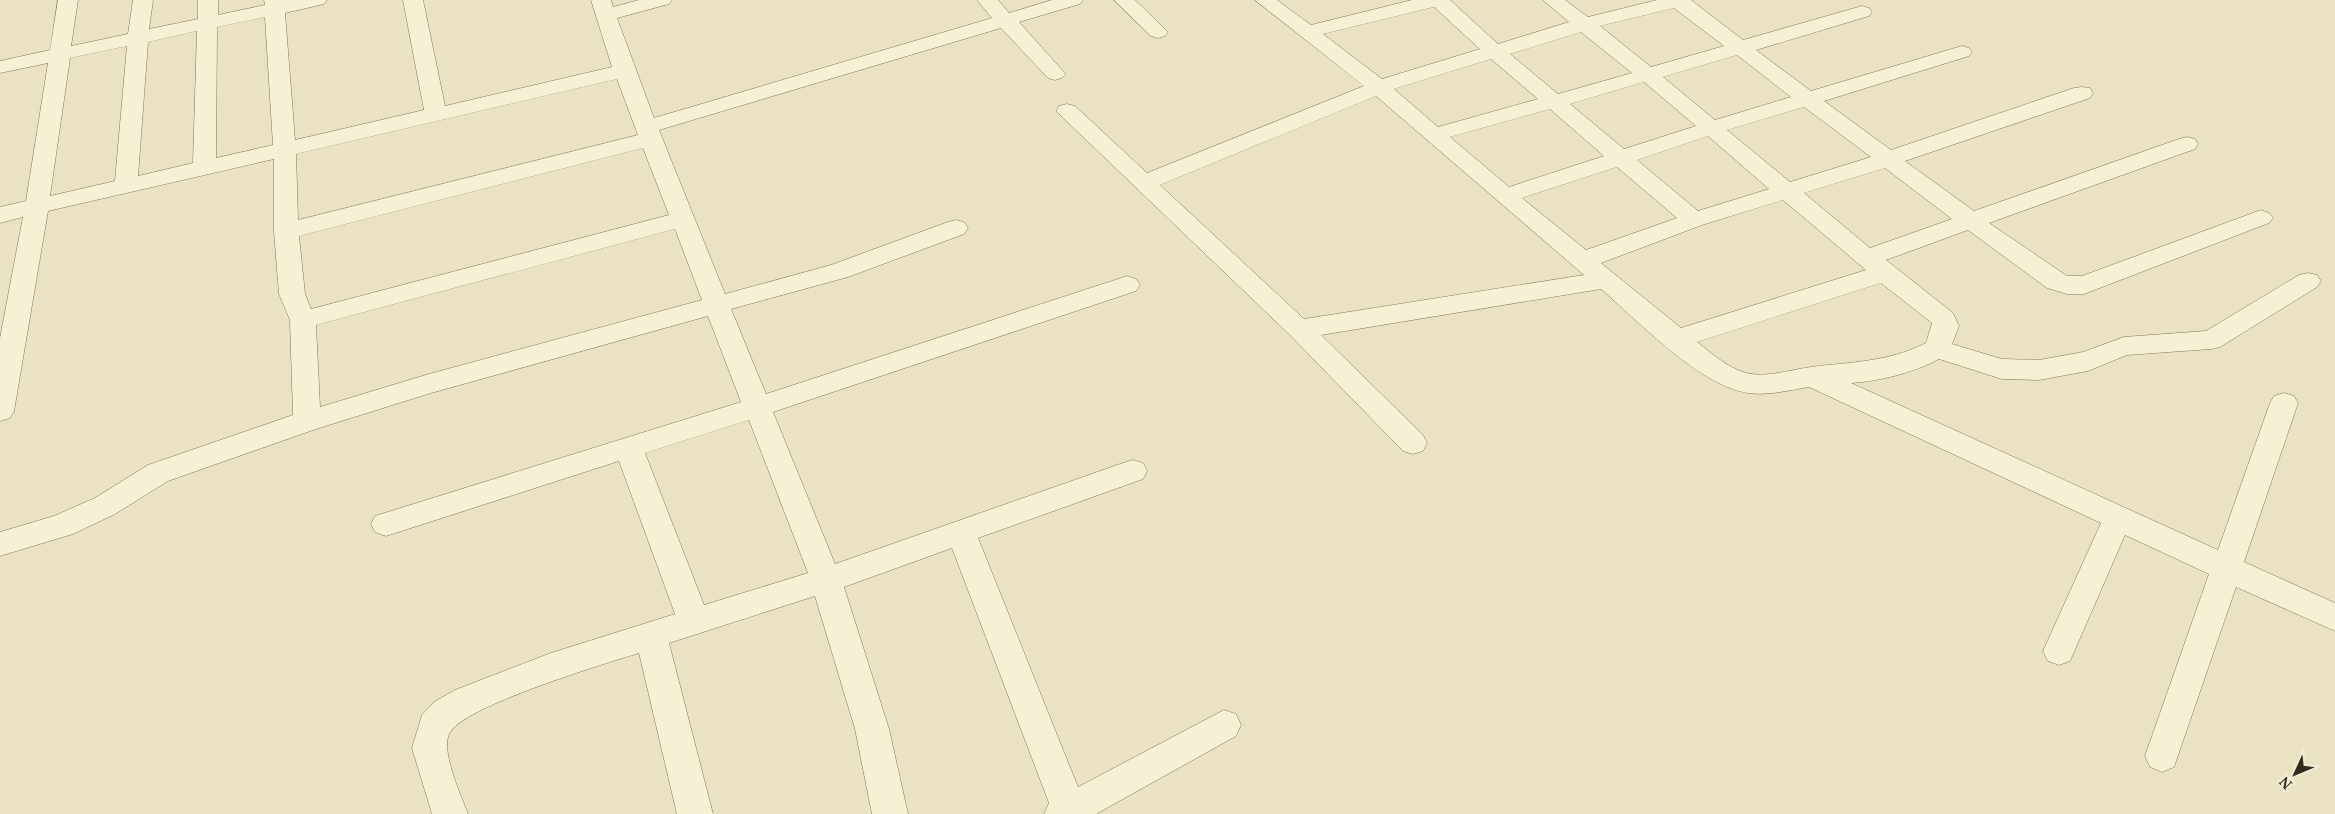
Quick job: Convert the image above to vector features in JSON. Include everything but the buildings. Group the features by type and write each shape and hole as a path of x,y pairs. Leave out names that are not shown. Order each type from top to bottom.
{"street":[{"path":"0,411 37,206 68,0"},
{"path":"126,185 138,38 143,0"},
{"path":"204,168 208,0"},
{"path":"0,67 207,23 275,4 317,0"},
{"path":"413,0 436,115"},
{"path":"662,0 603,7 624,71 648,133 826,580 872,729 890,814"},
{"path":"988,0 1055,74"},
{"path":"286,232 648,133 1073,0"},
{"path":"1124,0 1158,32"},
{"path":"1266,0 1379,87 1433,136 1704,362 1734,380 1748,384 1775,383 1812,377 1870,372 1918,359 1937,348 1946,326 1944,319 1875,266 1646,74 1553,0"},
{"path":"1308,32 1437,0 1494,51 1694,220"},
{"path":"1144,183 1379,87 1585,24 1678,0 1888,160 2056,282 2066,285 2084,285 2261,218"},
{"path":"275,4 285,150 286,232 292,294 302,320 307,421"},
{"path":"1433,136 1862,12"},
{"path":"1505,196 1711,128 1962,52"},
{"path":"0,215 624,71"},
{"path":"1583,260 1694,220 1888,160 2082,93"},
{"path":"1067,112 1299,329 1413,443"},
{"path":"1677,339 1875,266 1972,222 2187,144"},
{"path":"302,320 682,219"},
{"path":"0,544 62,526 105,506 158,473 307,421 429,384 839,271 956,228"},
{"path":"1299,329 1607,280"},
{"path":"1937,348 2002,369 2039,370 2088,361 2124,346 2210,340 2308,281"},
{"path":"386,524 1127,285"},
{"path":"1812,377 2335,618"},
{"path":"2162,756 2284,403"},
{"path":"628,447 694,621"},
{"path":"450,814 429,748 434,726 446,714 467,701 562,663 826,580 1133,471"},
{"path":"2059,651 2118,518"},
{"path":"962,532 1067,813 1224,725"},
{"path":"651,635 695,814"}]}
